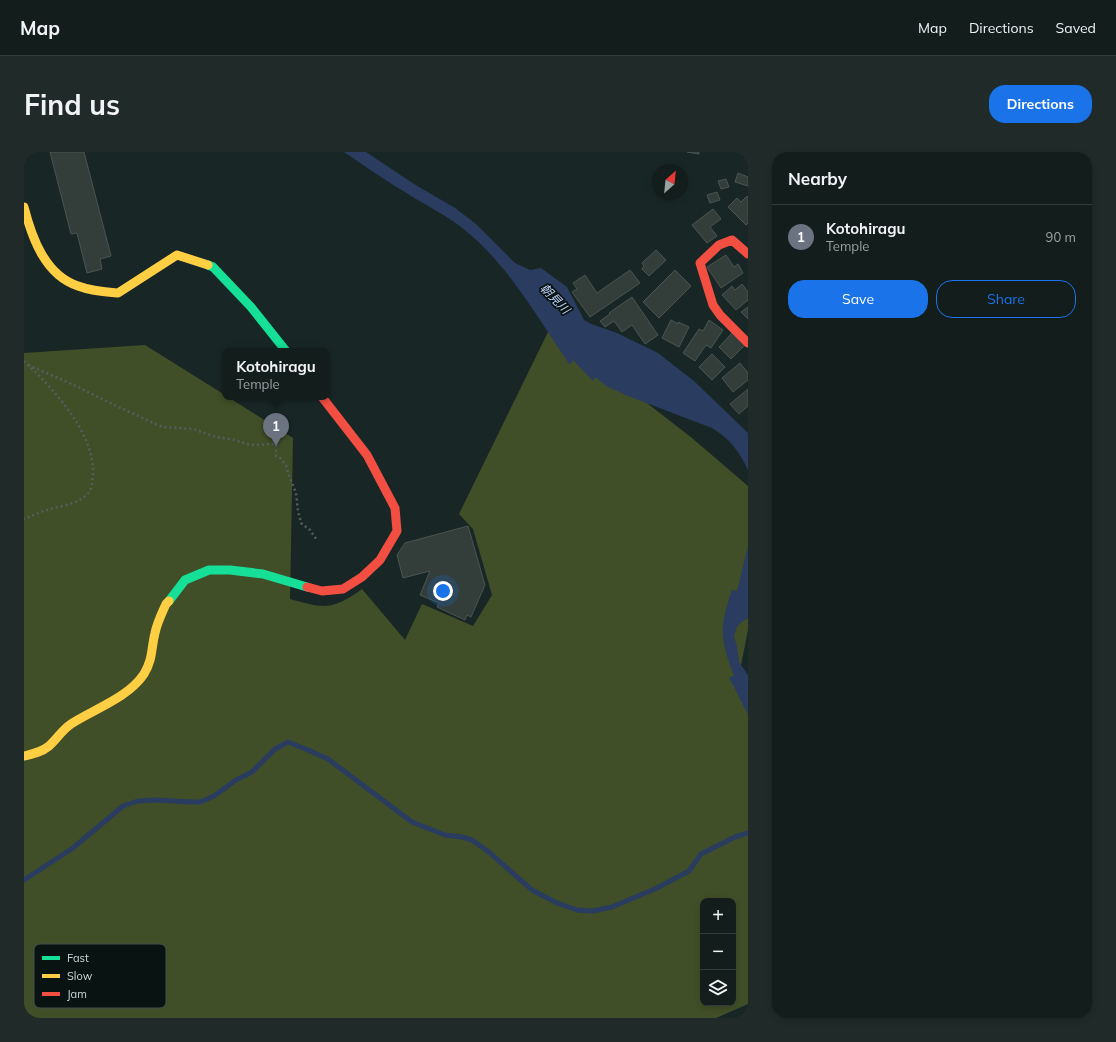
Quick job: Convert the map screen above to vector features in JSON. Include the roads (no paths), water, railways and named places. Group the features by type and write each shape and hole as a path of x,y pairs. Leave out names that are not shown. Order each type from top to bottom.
{"street":[{"path":"24,207 30,232 37,248 47,262 65,280 92,290 118,293 177,255 213,267 251,307 284,348"},
{"path":"748,254 732,240 719,245 700,263 713,305 748,343"},
{"path":"24,756 35,754 49,746 64,729 85,715 105,706 127,691 143,675 151,660 155,632 166,604 185,580 209,570 230,570 263,574 322,591 343,589 362,576 380,560 397,531 395,508 367,455 324,400"}],"water":[{"name":"朝見川","path":"344,152 366,152 414,184 455,208 476,224 515,263 530,270 541,268 567,287 584,320 617,333 658,353 694,381 748,433 748,470 733,446 712,428 628,396 606,386 595,377 593,381 573,360 570,365 510,277 482,245 452,221"},
{"path":"748,546 748,618 739,624 734,637 739,662 748,675 748,715 729,677 734,676 726,652 723,624 732,590 737,591"}],"waterway":[{"path":"24,880 73,848 123,806 138,801 157,800 200,802 214,796 236,780 252,772 275,749 288,742 328,759 412,822 445,835 472,840 489,852 532,890 557,903 577,910 592,911 612,907 657,888 689,871 701,854 735,837 748,833"}],"place":[{"name":"Kotohiragu","path":"276,446"}]}
